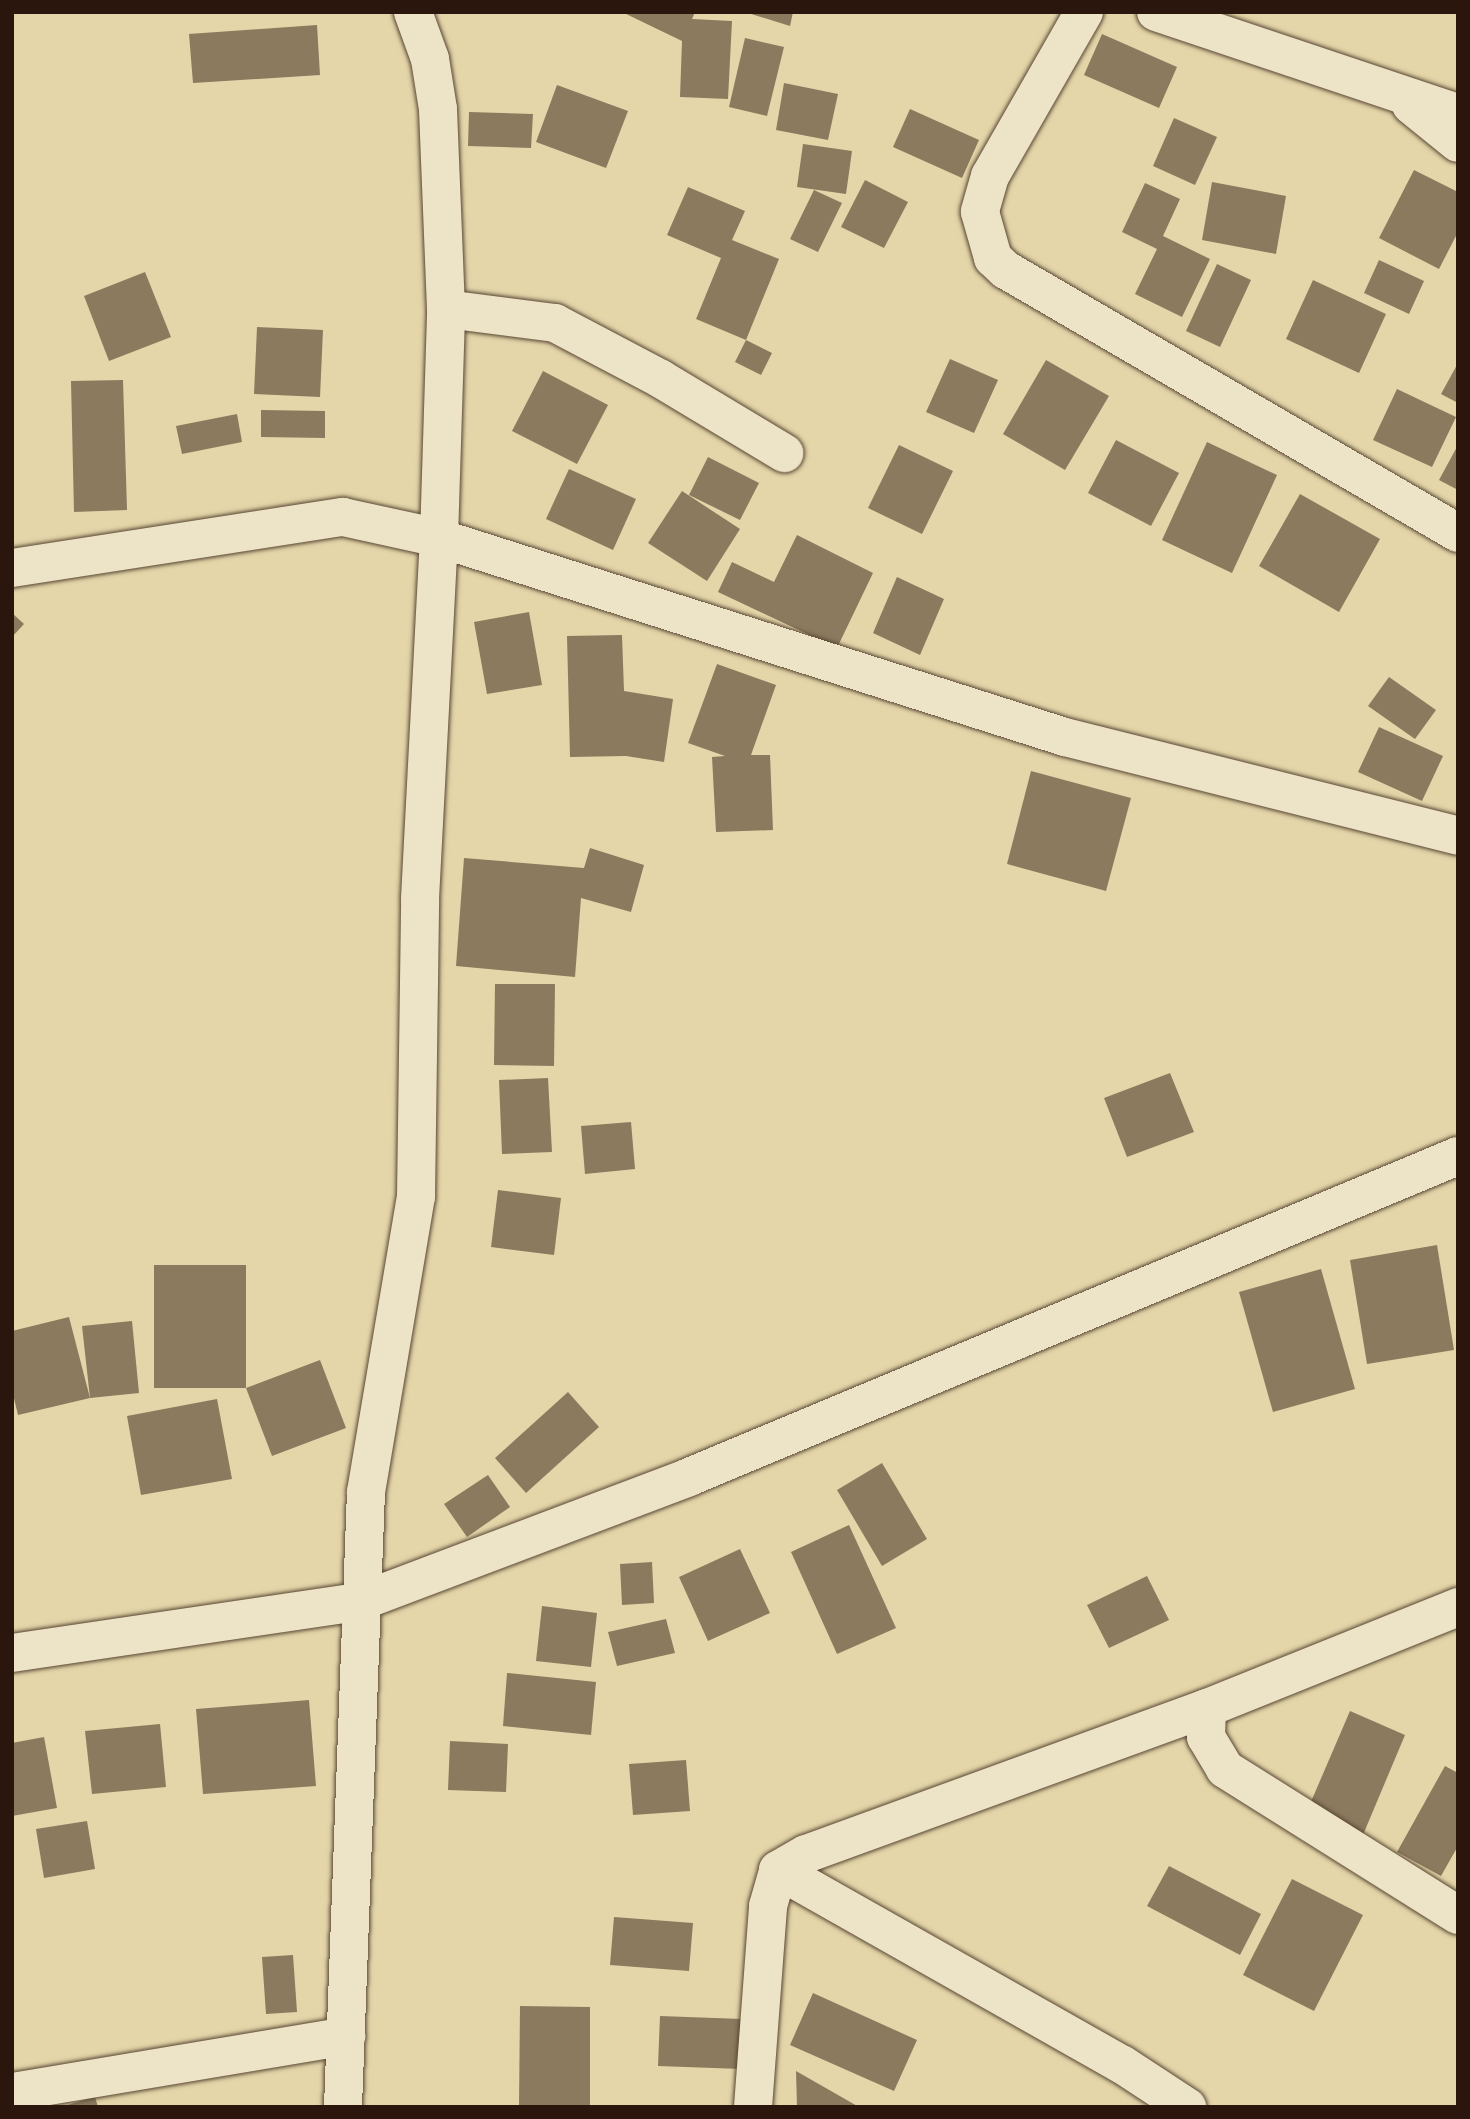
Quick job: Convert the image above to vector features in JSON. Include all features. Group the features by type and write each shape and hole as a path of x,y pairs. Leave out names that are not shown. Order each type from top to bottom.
{"street":[{"path":"344,2107 359,1602 366,1492 415,1197 420,913 439,538 446,309 438,109 430,60 413,12"},
{"path":"1084,12 990,176 980,212 993,258 1017,277 1458,533"},
{"path":"1156,12 1458,113"},
{"path":"1398,93 1458,144"},
{"path":"446,309 555,323 661,379 784,453"},
{"path":"12,568 343,517 439,538 1065,737 1458,836"},
{"path":"12,1653 359,1602 689,1476 1458,1156"},
{"path":"753,2107 768,1906 778,1870 806,1854 1207,1708 1458,1607"},
{"path":"1207,1708 1206,1737 1225,1769 1458,1915"},
{"path":"778,1870 1123,2065 1187,2107"},
{"path":"12,2092 346,2035"}],"building":[{"path":"622,12 695,12 692,19 732,21 728,99 680,97 682,41"},
{"path":"745,12 793,12 790,26"},
{"path":"317,25 320,75 193,83 189,34"},
{"path":"1102,34 1177,67 1159,108 1084,75"},
{"path":"745,38 784,47 767,116 729,107"},
{"path":"784,83 838,94 828,140 776,130"},
{"path":"557,85 628,111 606,168 536,142"},
{"path":"910,109 979,140 962,178 893,147"},
{"path":"469,112 533,114 531,148 468,146"},
{"path":"1174,118 1217,137 1195,185 1153,166"},
{"path":"803,144 852,151 846,194 797,187"},
{"path":"1414,170 1458,192 1458,232 1439,269 1379,238"},
{"path":"865,180 908,202 884,248 841,227"},
{"path":"1212,182 1286,196 1276,254 1202,240"},
{"path":"1145,183 1180,199 1163,236 1210,259 1182,317 1135,294 1157,249 1122,232"},
{"path":"688,187 745,211 732,240 779,259 746,340 696,319 721,258 667,235"},
{"path":"814,190 842,203 818,252 790,239"},
{"path":"1379,260 1424,281 1409,314 1364,293"},
{"path":"1217,264 1251,280 1220,347 1186,331"},
{"path":"145,272 171,337 109,361 84,296"},
{"path":"1313,280 1386,314 1359,373 1286,339"},
{"path":"257,327 323,330 320,397 254,394"},
{"path":"746,340 772,353 761,375 735,362"},
{"path":"950,359 998,380 974,433 926,412"},
{"path":"1046,360 1109,396 1065,470 1003,434"},
{"path":"1458,363 1458,403 1441,394"},
{"path":"543,371 608,405 577,464 512,431"},
{"path":"123,380 127,510 74,512 71,381"},
{"path":"1397,389 1456,417 1432,467 1373,440"},
{"path":"261,410 325,411 325,438 261,437"},
{"path":"237,414 242,442 182,454 176,426"},
{"path":"1116,440 1179,473 1151,526 1088,493"},
{"path":"1207,442 1277,475 1232,573 1162,540"},
{"path":"899,445 953,471 922,534 868,508"},
{"path":"1458,445 1458,490 1439,480"},
{"path":"708,457 759,483 740,520 689,495"},
{"path":"569,469 636,499 613,550 546,519"},
{"path":"682,491 740,529 707,581 648,543"},
{"path":"1300,494 1380,539 1339,612 1259,566"},
{"path":"797,535 873,573 837,648 718,592 732,562 774,582"},
{"path":"897,577 944,599 920,655 873,633"},
{"path":"529,612 542,685 487,694 474,622"},
{"path":"12,613 24,624 12,637"},
{"path":"622,635 624,691 673,699 664,762 626,756 570,757 567,636"},
{"path":"717,664 776,685 751,755 770,755 773,830 716,832 712,757 725,756 688,743"},
{"path":"1389,677 1436,710 1415,739 1368,706"},
{"path":"1379,727 1443,756 1422,801 1358,772"},
{"path":"1031,771 1131,798 1106,891 1007,864"},
{"path":"590,848 644,865 631,912 581,898 575,977 456,966 464,858 584,868"},
{"path":"495,984 555,984 554,1066 494,1065"},
{"path":"1170,1073 1194,1132 1127,1157 1104,1098"},
{"path":"548,1078 552,1152 502,1154 499,1080"},
{"path":"631,1122 635,1169 585,1174 581,1126"},
{"path":"498,1190 561,1198 554,1255 491,1247"},
{"path":"1437,1245 1454,1350 1367,1364 1350,1260"},
{"path":"154,1265 246,1265 246,1388 154,1388"},
{"path":"1321,1269 1355,1389 1273,1412 1239,1292"},
{"path":"69,1317 90,1398 18,1415 12,1390 12,1331"},
{"path":"132,1321 139,1393 90,1398 82,1326"},
{"path":"320,1360 346,1428 272,1456 246,1388"},
{"path":"568,1392 599,1427 526,1493 495,1458"},
{"path":"217,1399 232,1479 141,1495 127,1416"},
{"path":"882,1463 927,1539 882,1566 837,1490"},
{"path":"488,1475 510,1507 467,1537 444,1504"},
{"path":"849,1525 896,1628 837,1654 791,1552"},
{"path":"740,1549 770,1613 708,1641 679,1577"},
{"path":"652,1562 654,1603 622,1605 620,1564"},
{"path":"1147,1576 1169,1620 1109,1648 1087,1605"},
{"path":"542,1606 597,1613 591,1667 536,1661"},
{"path":"666,1619 675,1653 617,1666 608,1632"},
{"path":"507,1673 596,1682 591,1735 503,1726"},
{"path":"309,1700 316,1786 203,1794 196,1709"},
{"path":"1350,1711 1405,1735 1360,1842 1304,1818"},
{"path":"160,1724 166,1787 92,1794 85,1731"},
{"path":"44,1737 57,1808 12,1816 12,1743"},
{"path":"450,1741 508,1744 506,1792 448,1790"},
{"path":"686,1760 690,1811 633,1815 629,1764"},
{"path":"1445,1766 1458,1773 1458,1846 1441,1876 1397,1852"},
{"path":"87,1821 95,1869 44,1878 36,1829"},
{"path":"1169,1866 1261,1914 1240,1955 1147,1906"},
{"path":"1292,1879 1363,1915 1314,2011 1243,1975"},
{"path":"614,1917 693,1923 689,1971 610,1965"},
{"path":"293,1955 297,2012 266,2014 262,1957"},
{"path":"813,1993 917,2040 894,2091 790,2045"},
{"path":"520,2006 590,2007 590,2107 519,2107"},
{"path":"660,2016 742,2019 741,2069 658,2066"},
{"path":"796,2071 859,2107 797,2107"},
{"path":"95,2097 98,2107 64,2107 64,2106"}]}
